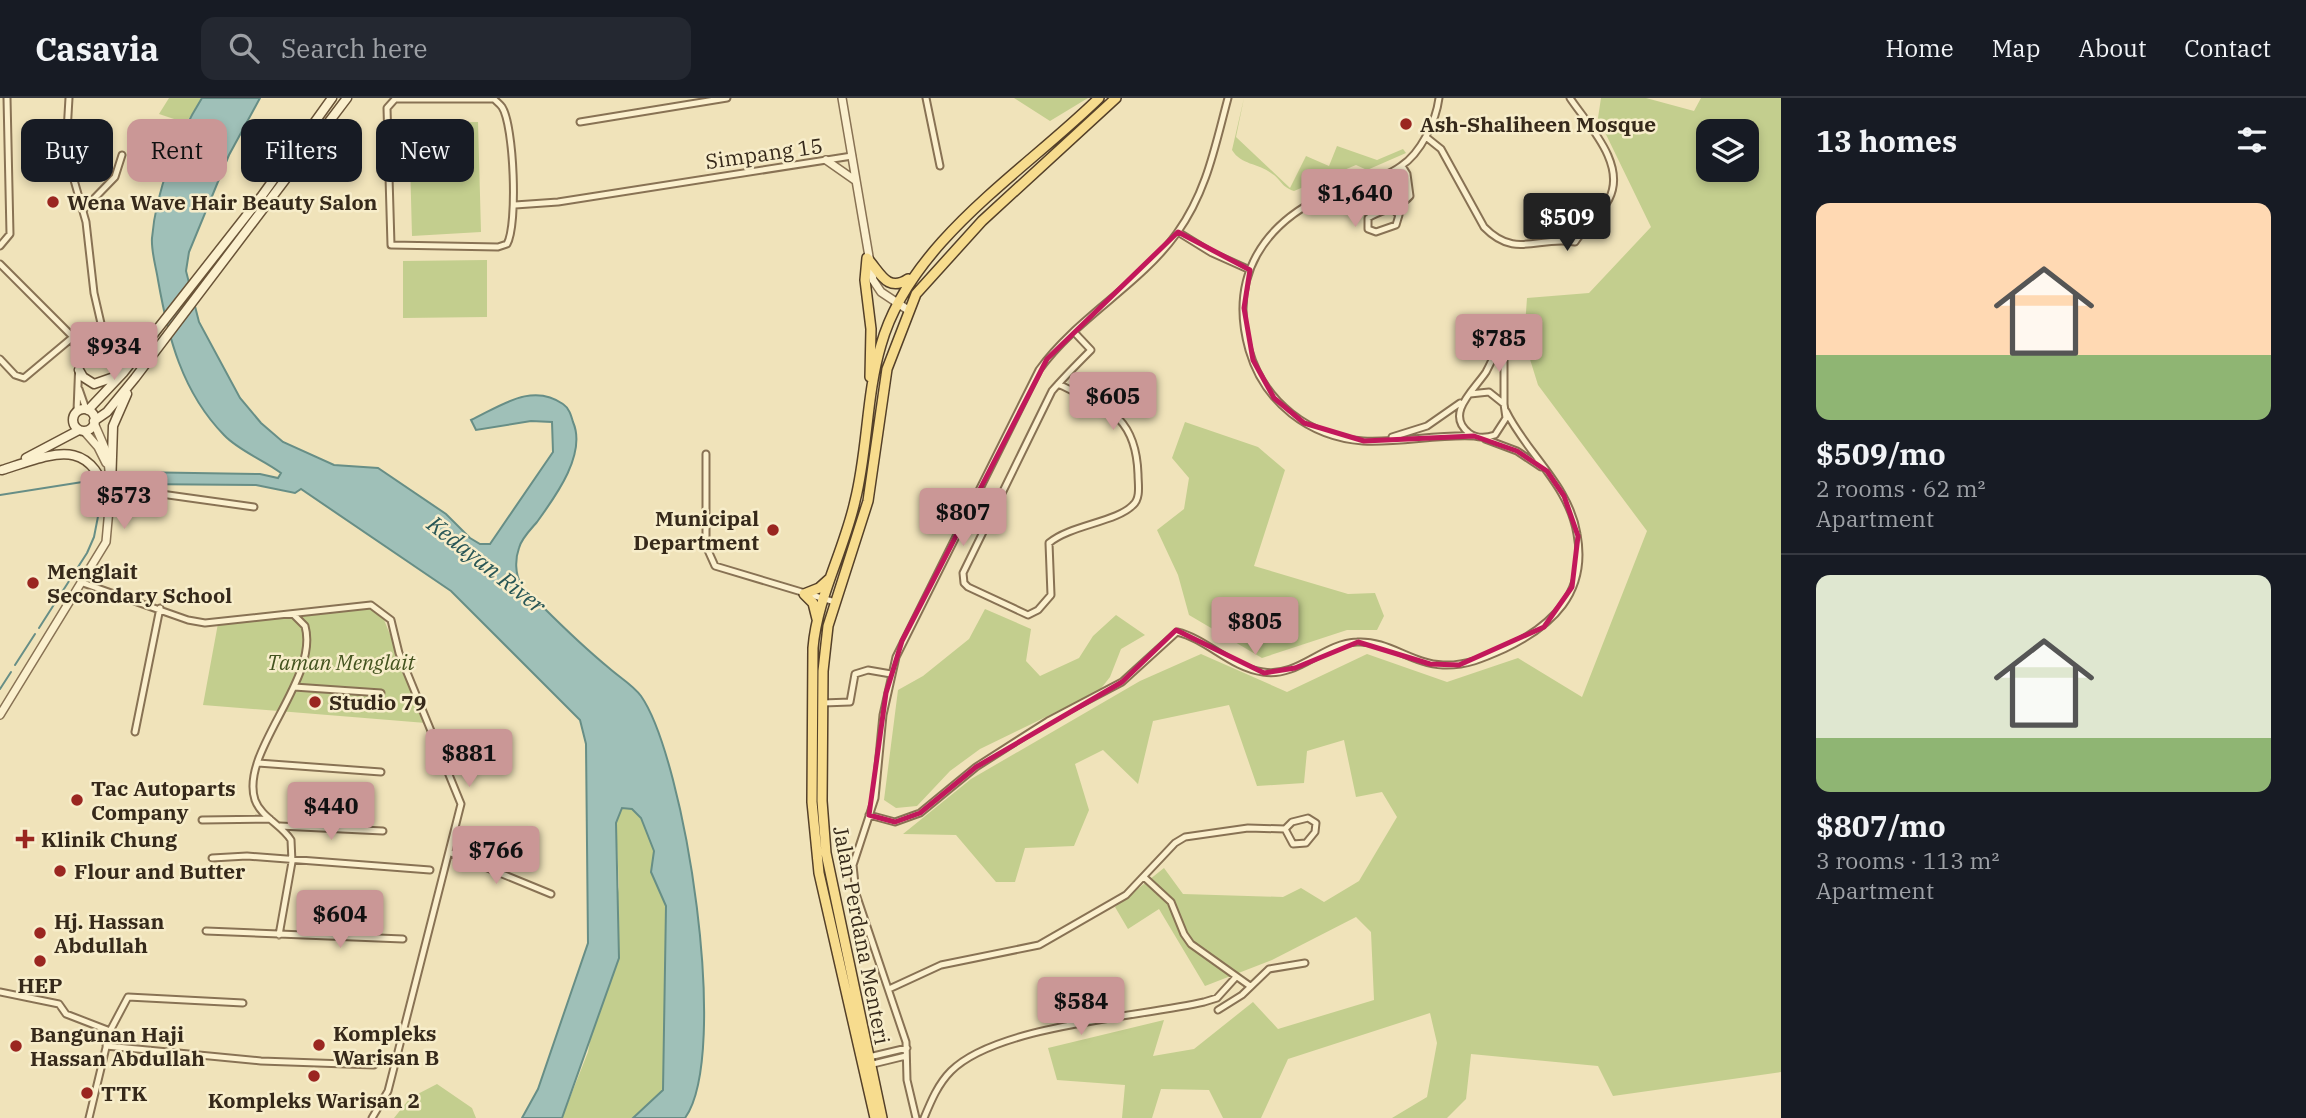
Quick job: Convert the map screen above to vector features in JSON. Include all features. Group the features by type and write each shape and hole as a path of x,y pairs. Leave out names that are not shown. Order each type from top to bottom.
{"main road":[{"path":"81,430 73,421 123,373 261,197 332,98"},
{"path":"1,471 81,430 107,412 347,98"},
{"name":"Jalan Perdana Menteri","path":"883,1118 865,1062 814,836 813,649 817,621 858,492 881,344 896,304 913,276 955,229 1099,98"},
{"name":"Jalan Perdana Menteri","path":"875,1118 826,853 822,801 823,703 825,641 868,501 885,381 908,310 926,279 964,239 1116,98"},
{"path":"867,258 884,280 892,284 913,276"},
{"path":"867,258 866,280 871,330 870,407"},
{"path":"79,370 83,377 94,384 123,373"},
{"path":"111,487 113,426 135,378"},
{"path":"83,410 93,414 94,422"},
{"path":"1,471 53,454 77,455 99,472 111,506"},
{"path":"817,621 813,603 804,594 819,588 831,577"}],"street":[{"path":"0,246 9,234 7,98"},
{"path":"69,98 67,131 74,180 84,209 94,293 103,332 102,338 79,360"},
{"path":"580,122 727,98"},
{"path":"842,98 867,258 873,280 881,292 908,310"},
{"path":"926,98 940,166"},
{"path":"916,1118 907,1080 906,1048 852,877 855,854 878,783 883,715 891,674 912,619 1039,370 1074,332 1160,254 1178,232 1206,185 1228,98"},
{"path":"1439,98 1426,137 1402,166 1325,196 1289,215 1265,241 1250,270 1244,296 1244,326 1253,360 1274,398 1298,419 1328,434 1378,441 1474,436"},
{"path":"1426,137 1441,149 1484,227 1492,236 1518,246 1558,240 1575,242 1606,204 1615,176 1609,158 1570,98"},
{"path":"395,99 494,99 503,107 510,140 515,205 507,244 498,247 391,245 389,102 395,99"},
{"path":"84,209 115,177 122,155"},
{"name":"Simpang 15","path":"515,205 852,156"},
{"path":"826,160 856,181"},
{"path":"1390,207 1399,215 1396,225 1376,232 1368,229 1368,218 1390,207 1403,205 1410,196 1407,174 1402,166"},
{"path":"0,188 9,189"},
{"path":"1178,232 1212,253 1250,270"},
{"path":"0,264 73,337 79,360 78,386 83,410"},
{"path":"1058,384 1110,410 1129,432 1137,457 1139,493 1135,505 1049,542 1051,595 1038,610 1028,615 964,583 963,573 1058,384 1091,349 1074,332"},
{"path":"0,359 15,375 24,378 73,337"},
{"path":"869,815 895,822 920,813 975,767 1048,721 1122,682 1177,632 1247,668 1264,673 1295,668 1330,649 1351,643 1386,647 1430,664 1459,665 1490,656 1527,638 1556,614 1566,600 1577,570 1578,536 1564,496 1517,432 1504,404 1504,337 1463,402 1427,426 1378,441"},
{"path":"1470,394 1489,391 1504,404"},
{"path":"1463,402 1459,418 1467,432 1517,452 1546,471"},
{"path":"1482,438 1500,430 1507,411"},
{"path":"0,715 23,673 83,583 106,542 111,487 104,444 94,422"},
{"path":"81,430 98,447 108,467"},
{"path":"706,454 706,546 715,566 835,602"},
{"path":"111,487 254,507"},
{"path":"974,498 994,507"},
{"path":"83,583 205,623 371,605 389,617 397,632 399,653 461,804 451,853 388,1091 372,1118"},
{"path":"135,732 160,608"},
{"path":"279,935 292,862 291,840 254,799 258,763 293,687 307,634 301,620 293,614"},
{"path":"823,703 850,702 855,674 868,670 891,674"},
{"path":"293,687 382,693"},
{"path":"258,763 382,772"},
{"path":"889,989 941,965 1039,945 1126,895 1185,837 1248,828 1285,829 1293,821 1308,818 1313,819 1316,828 1312,838 1299,845 1287,839 1285,829"},
{"path":"202,820 270,819"},
{"path":"280,826 383,831"},
{"path":"451,853 551,894"},
{"path":"212,858 247,856 292,862 430,870"},
{"path":"1145,878 1171,902 1191,944 1251,986"},
{"path":"205,931 403,939"},
{"path":"1218,1010 1269,969 1305,963"},
{"path":"924,1118 938,1088 951,1071 983,1051 1050,1029 1204,1002 1217,998 1236,977"},
{"path":"0,992 59,1004 66,1014 110,1031"},
{"path":"89,1118 110,1031 128,997 243,1003"},
{"path":"106,1046 261,1061 374,1065"},
{"path":"865,1062 906,1048"},
{"path":"865,1062 906,1056"}],"highlighted area":[{"path":"1178,232 1250,270 1244,308 1253,360 1274,398 1304,423 1364,441 1474,436 1517,451 1547,471 1564,496 1578,536 1572,587 1544,627 1459,665 1430,664 1358,642 1295,668 1264,673 1176,630 1122,682 976,767 920,813 895,822 869,815 886,693 902,641 1047,359"}],"green space":[{"path":"169,98 202,98 189,119 174,119 159,114"},
{"path":"1014,98 1088,98 1050,121"},
{"path":"1244,98 1236,137 1290,188 1306,156 1329,166 1337,146 1377,160 1403,149 1406,153 1367,170 1356,165 1294,191 1286,187 1266,170 1240,159 1232,150"},
{"path":"1601,98 1646,98 1694,111 1701,98 1781,98 1781,1072 1613,1096 1598,1066 1471,1054 1466,1099 1447,1118 1392,1118 1427,1097 1437,1043 1430,1013 1288,1059 1261,1118 1223,1118 1209,1090 1161,1089 1152,1118 1122,1118 1125,1085 1057,1080 1048,1048 1164,1020 1153,1056 1194,1049 1253,1002 1278,1029 1374,1000 1371,932 1356,917 1272,960 1205,986 1159,909 1128,929 1115,907 1164,868 1183,894 1283,897 1301,888 1324,902 1359,881 1397,817 1382,792 1356,797 1344,740 1307,751 1304,783 1257,786 1229,705 1153,721 1138,784 1103,750 1075,764 1089,810 1074,846 1025,848 1015,882 996,882 956,835 903,834 971,779 1140,681 1201,654 1287,692 1367,654 1447,682 1518,658 1582,697 1647,531 1538,385 1524,340 1527,298 1589,293 1651,227 1598,118"},
{"path":"474,122 478,122 481,232 412,236 411,182 474,182"},
{"path":"487,260 487,317 403,318 403,261"},
{"path":"1185,422 1258,447 1285,470 1254,566 1348,594 1375,593 1384,616 1377,630 1347,630 1262,658 1189,615 1178,575 1157,530 1184,509 1189,478 1172,458"},
{"name":"Taman Menglait","path":"378,605 426,723 203,705 219,618"},
{"path":"985,609 1031,629 1026,661 1040,676 1079,658 1093,636 1116,615 1145,635 1121,649 1110,677 1099,691 980,749 950,771 917,806 896,808 884,800 898,690 923,676 969,639"},
{"path":"622,808 632,809 641,818 654,851 651,872 666,906 663,1090 633,1118 562,1118 588,1052 619,887 616,823"},
{"path":"437,1084 472,1108 476,1118 394,1118 410,1098"}],"water":[{"path":"202,98 260,98 249,119 241,119 241,133 227,160 227,119 190,119"},
{"name":"Kedayan River","path":"218,182 189,252 186,271 199,322 240,398 261,423 283,442 334,465 378,468 446,514 470,538 480,544 490,544 553,452 552,422 531,421 476,430 471,420 517,398 540,395 563,404 570,412 576,434 573,461 552,500 522,541 517,557 517,571 521,584 528,593 641,696 657,730 673,780 697,907 703,973 704,1034 698,1084 685,1118 633,1118 663,1090 666,906 651,872 654,851 641,818 632,809 622,808 616,823 619,958 562,1118 522,1118 538,1089 588,943 586,744 580,720 451,591 301,489 295,493 256,485 133,484 128,481 127,475 132,472 260,474 278,478 281,473 244,451 224,435 197,401 179,363 162,301 152,248 154,220 163,183"}],"waterway":[{"path":"0,495 95,480"},
{"path":"120,483 129,480"},
{"path":"39,628 87,553 94,537 102,496"},
{"path":"15,665 35,634"},
{"path":"0,689 11,672"}],"place":[{"name":"Ash-Shaliheen Mosque","path":"1406,124"},
{"name":"Wena Wave Hair Beauty Salon","path":"53,202"},
{"name":"Municipal Department","path":"773,530"},
{"name":"Menglait Secondary School","path":"33,583"},
{"name":"Studio 79","path":"315,702"},
{"name":"Tac Autoparts Company","path":"77,800"},
{"name":"Klinik Chung","path":"25,839"},
{"name":"Flour and Butter","path":"60,871"},
{"name":"Hj. Hassan Abdullah","path":"40,933"},
{"name":"HEP","path":"40,961"},
{"name":"Kompleks Warisan B","path":"319,1045"},
{"name":"Bangunan Haji Hassan Abdullah","path":"16,1046"},
{"name":"Kompleks Warisan 2","path":"314,1076"},
{"name":"TTK","path":"87,1093"}]}
